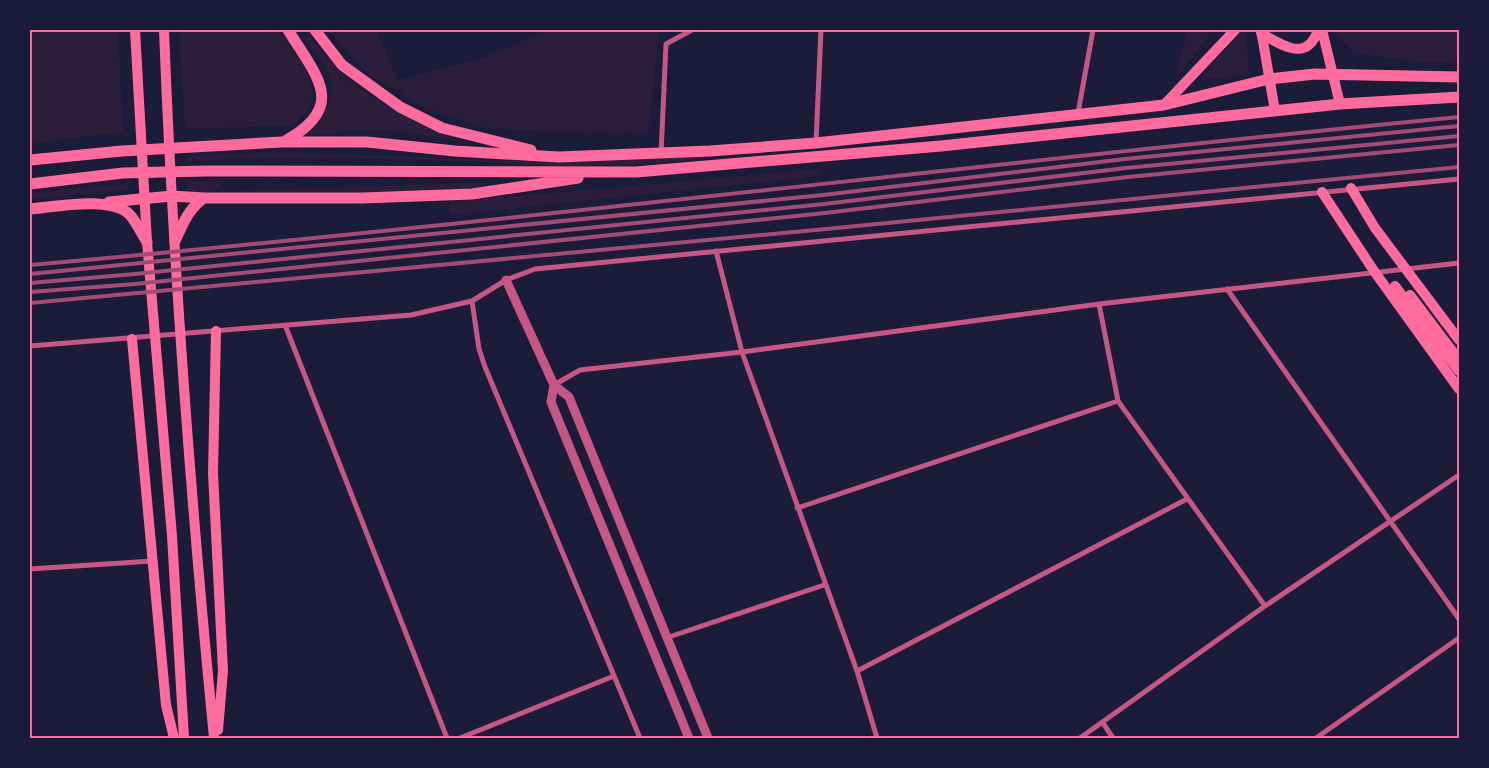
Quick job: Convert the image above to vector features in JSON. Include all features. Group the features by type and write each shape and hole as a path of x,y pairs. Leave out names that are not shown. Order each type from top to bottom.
{"main road":[{"path":"134,30 147,242 172,536 184,738"},
{"path":"164,30 172,196 195,540 215,738"},
{"path":"282,142 305,130 320,111 321,83 288,30"},
{"path":"315,30 342,65 400,106 442,128 559,157"},
{"path":"1164,105 1235,30"},
{"path":"1261,32 1285,48 1298,49 1314,41 1318,30"},
{"path":"1322,30 1340,104"},
{"path":"1261,32 1275,112"},
{"path":"30,160 122,151 282,142 367,142 455,151 559,157 661,154 816,143 1164,105 1268,79 1292,75 1459,77"},
{"path":"30,209 172,196 204,198 363,198 472,194 614,173 940,146 1340,104 1459,97"},
{"path":"30,155 43,158"},
{"path":"30,184 123,173 318,169 614,173"},
{"path":"1351,188 1376,228 1459,340"},
{"path":"1322,192 1374,271 1459,389"},
{"path":"175,241 191,209 204,198"},
{"path":"97,203 118,207 130,215 147,242"},
{"path":"1459,360 1399,285 1459,370"},
{"path":"215,738 223,671 213,473 216,331"},
{"path":"132,339 166,705 174,738"}],"street":[{"path":"661,154 666,44 692,30"},
{"path":"816,143 821,30"},
{"path":"1077,115 1093,30"},
{"path":"30,347 411,315 472,301 506,280 535,269 1351,188 1459,179"},
{"path":"716,251 742,352 856,672 877,738"},
{"path":"554,385 580,370 742,352 1099,304 1374,271 1459,263"},
{"path":"506,280 554,385 569,397 669,637 708,738"},
{"path":"1227,289 1459,619"},
{"path":"472,301 479,349 485,366 640,738"},
{"path":"1099,304 1118,402 1265,606"},
{"path":"285,325 447,738"},
{"path":"554,385 551,402 689,738"},
{"path":"797,508 1118,402"},
{"path":"1080,738 1104,724 1265,606 1459,476"},
{"path":"856,672 1187,500"},
{"path":"30,569 152,561"},
{"path":"669,637 824,585"},
{"path":"1316,738 1459,638"},
{"path":"460,738 614,676"},
{"path":"1104,724 1113,738"}],"shaded area":[{"path":"35,30 118,30 123,132 30,144 30,39"},
{"path":"179,30 279,30 310,79 313,91 311,103 304,115 291,126 185,129"},
{"path":"327,30 376,30 398,80 486,57 546,30 667,30 659,34 648,133 551,132 485,128 427,109 402,96 400,90 397,91 368,74"},
{"path":"1188,30 1213,30 1179,75 1177,68"},
{"path":"1242,30 1246,30 1249,75 1200,80"},
{"path":"1336,30 1459,30 1459,61 1421,62 1354,53 1337,35"},
{"path":"310,36 341,72 358,87 394,111 458,141 399,131 351,130 329,135 304,134 311,130 322,117 327,109 331,92 331,83 327,70 304,39"},
{"path":"280,152 540,161 592,161 696,156 697,160 631,165 559,166 377,158 240,158 187,162 187,156"},
{"path":"819,169 819,176 449,215 450,202"},
{"path":"185,181 219,182 220,188 212,192 486,182 486,185 477,188 414,192 187,193"},
{"path":"128,184 127,190 123,191 30,199 30,192"}],"railway":[{"path":"30,265 387,231 1459,117"},
{"path":"30,274 823,195 1125,159 1459,126"},
{"path":"30,283 824,204 1126,168 1459,136"},
{"path":"30,292 135,284 825,213 1128,177 1459,145"},
{"path":"30,303 826,229 1459,167"}]}
